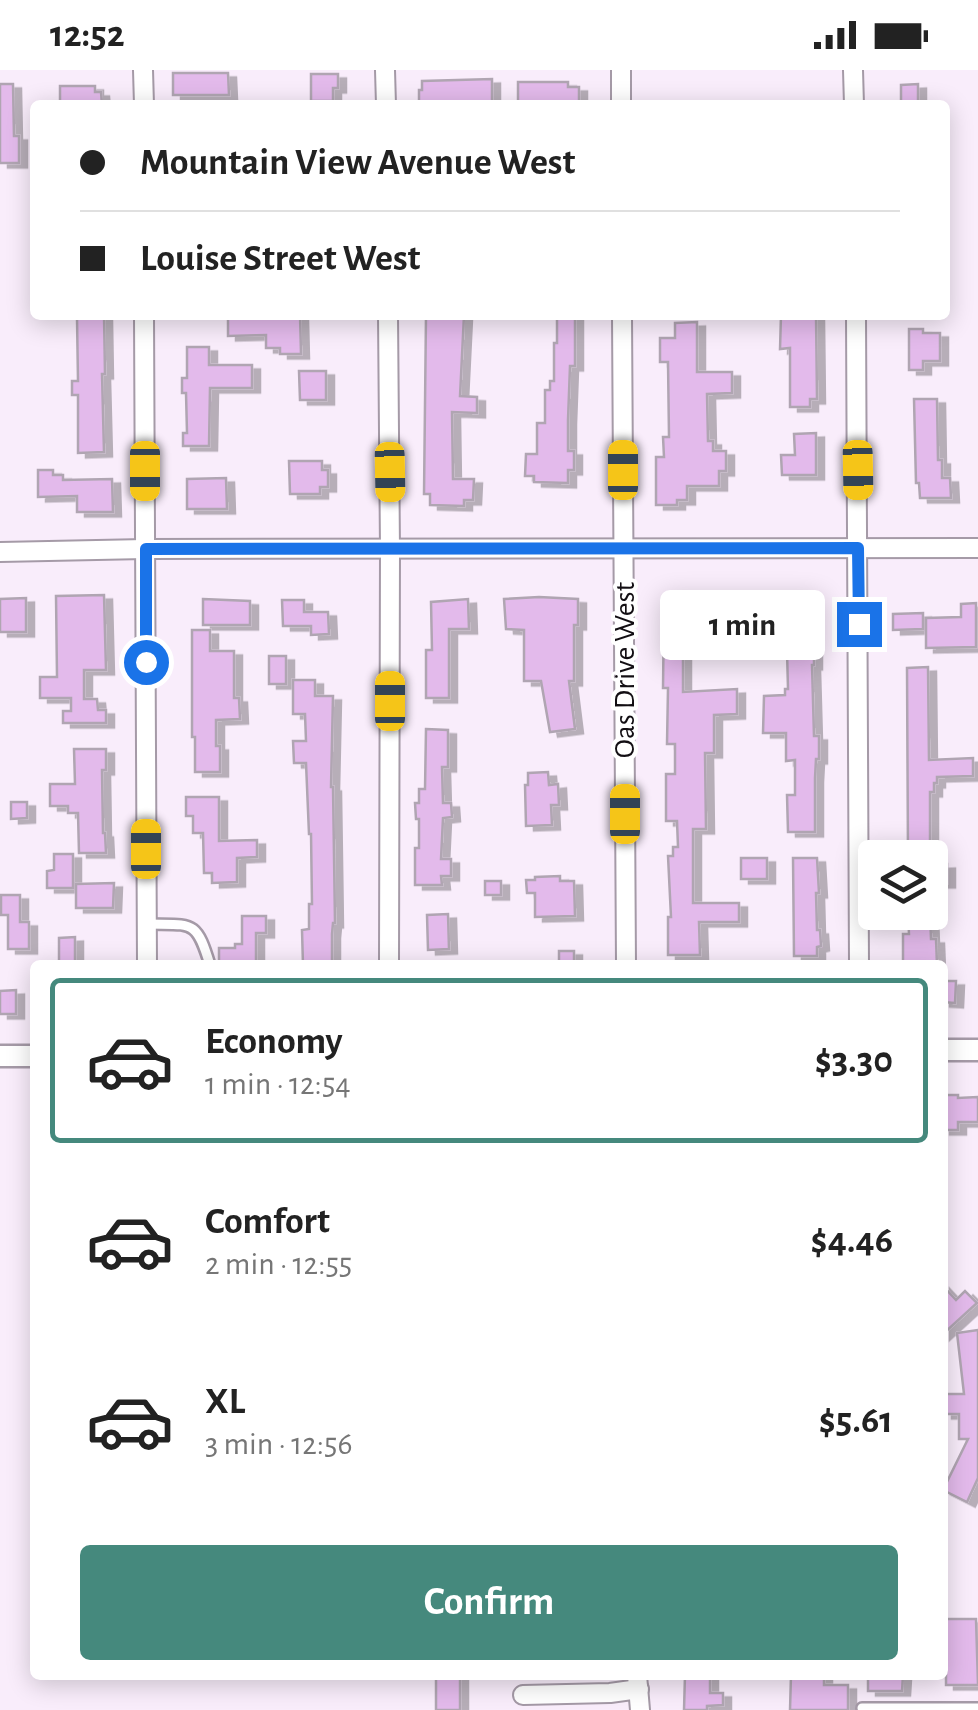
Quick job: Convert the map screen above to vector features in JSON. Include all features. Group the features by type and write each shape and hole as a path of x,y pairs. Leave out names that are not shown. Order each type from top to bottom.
{"street":[{"path":"143,70 144,100"},
{"path":"385,70 386,100"},
{"path":"621,70 622,100"},
{"path":"853,70 854,100"},
{"path":"144,320 147,960"},
{"path":"388,320 388,960"},
{"name":"Oas Drive West","path":"622,320 626,960"},
{"path":"856,320 860,960"},
{"path":"0,552 978,548"},
{"path":"948,1050 978,1050"},
{"path":"0,1056 30,1056"},
{"path":"522,1695 610,1692 638,1682 640,1710"}],"lane":[{"path":"147,924 189,926 198,932 208,960"},
{"path":"862,1708 978,1708"}],"building":[{"path":"173,73 228,73 229,95 173,95"},
{"path":"311,74 338,74 333,100 311,100"},
{"path":"492,79 492,100 419,100 422,81"},
{"path":"518,82 568,82 568,87 579,87 579,100 518,100"},
{"path":"0,84 13,84 19,163 0,163"},
{"path":"918,84 918,100 901,100 901,85"},
{"path":"60,86 95,86 95,92 101,92 102,100 60,100"},
{"path":"77,320 104,320 104,452 78,453 78,395 72,395 72,381 78,381"},
{"path":"228,320 300,320 301,354 280,354 280,348 266,348 266,335 228,336"},
{"path":"426,320 464,320 460,396 477,397 477,413 452,412 453,479 474,479 473,500 464,500 464,506 430,505 430,494 424,494"},
{"path":"557,320 575,320 575,366 570,366 568,420 568,451 574,451 574,470 568,470 568,483 534,482 534,476 525,476 526,454 537,454 537,423 545,423 545,390 550,390 550,381 554,381"},
{"path":"781,320 816,320 817,399 810,399 810,407 790,407 790,348 780,349"},
{"path":"697,322 697,372 732,372 732,393 707,394 708,441 713,441 713,451 726,451 726,471 719,471 719,486 687,486 687,500 677,500 677,505 656,505 656,457 664,457 663,437 669,437 668,362 660,362 660,338 675,338 675,323"},
{"path":"909,329 940,333 940,361 923,361 923,370 909,370"},
{"path":"187,347 209,347 209,365 252,365 252,388 210,388 209,446 183,446 183,433 187,433 182,378 187,378"},
{"path":"299,371 326,371 326,400 300,400"},
{"path":"914,399 937,399 938,460 942,460 942,478 950,478 951,498 920,498 916,483"},
{"path":"816,433 816,475 782,475 781,455 795,455 794,434"},
{"path":"289,461 322,461 322,470 328,470 328,487 320,487 320,494 290,494"},
{"path":"38,470 53,470 53,475 63,475 63,480 112,479 113,512 77,512 77,496 38,497"},
{"path":"226,478 227,509 187,509 187,479"},
{"path":"790,594 810,594 814,618 790,618"},
{"path":"104,595 106,670 84,670 84,699 97,699 98,710 106,710 106,723 63,723 63,711 71,711 71,698 40,698 40,677 57,677 56,596"},
{"path":"26,598 26,632 0,632 0,599"},
{"path":"203,599 250,601 250,625 203,625"},
{"path":"468,599 469,629 449,629 449,698 426,698 426,650 432,650 431,602"},
{"path":"504,599 578,599 574,681 569,681 575,729 550,732 541,681 524,681 524,630 506,629"},
{"path":"282,600 304,600 304,612 328,612 329,634 311,635 311,626 283,626"},
{"path":"976,603 976,647 926,648 926,618 961,617 961,604"},
{"path":"686,606 683,692 737,689 737,714 714,715 714,753 705,753 706,829 693,829 693,903 739,903 739,922 699,922 700,955 668,955 668,856 673,856 673,847 678,847 677,821 666,821 666,774 675,774 675,744 667,744 664,607"},
{"path":"923,613 923,629 893,630 893,614"},
{"path":"192,630 210,630 210,651 234,651 234,698 239,698 240,719 216,720 220,772 195,772"},
{"path":"768,637 800,637 800,650 814,649 814,736 819,736 815,832 788,832 787,795 795,795 795,760 786,761 786,733 763,733 764,696 785,695 788,689 787,651 768,651"},
{"path":"269,656 286,656 286,684 269,684"},
{"path":"928,667 929,760 973,758 973,776 937,777 934,792 930,792 930,840 908,840 907,668"},
{"path":"293,680 315,680 315,696 333,696 332,960 303,960 302,930 309,929 312,904 311,834 306,763 294,763 293,741 306,741 305,714 293,714"},
{"path":"426,729 448,730 448,767 442,767 443,803 451,803 452,817 443,818 441,859 451,859 451,876 441,876 442,885 415,885 419,819 415,803 419,803 419,789 425,789"},
{"path":"74,749 106,749 106,770 102,770 106,853 79,853 78,813 68,813 68,806 50,806 50,784 75,784"},
{"path":"548,772 549,785 558,784 559,805 551,805 552,825 526,826 528,773"},
{"path":"186,797 219,797 219,841 257,840 257,857 237,858 237,882 212,883 212,873 204,873 203,833 193,833 193,816 186,816"},
{"path":"11,802 27,802 27,818 11,819"},
{"path":"54,854 73,854 73,888 47,888 47,871 54,870"},
{"path":"741,858 767,858 767,879 741,879"},
{"path":"793,858 817,858 817,930 821,946 817,947 817,956 794,956"},
{"path":"560,876 560,881 574,881 575,916 535,917 535,893 527,893 526,880"},
{"path":"485,881 501,881 501,895 485,895"},
{"path":"114,883 113,908 76,908 76,884"},
{"path":"1,895 20,895 20,922 29,922 29,949 8,949 8,915 1,915"},
{"path":"448,914 449,949 428,950 427,915"},
{"path":"242,916 266,916 266,933 256,933 256,960 219,960 219,948 242,944"},
{"path":"909,930 931,930 931,939 936,939 937,960 903,960 903,934 909,934"},
{"path":"75,937 75,960 59,960 59,938"},
{"path":"559,951 574,951 574,960 559,960"},
{"path":"948,981 956,981 955,1003 948,1002"},
{"path":"16,990 16,1014 0,1014 0,991"},
{"path":"948,1095 978,1097 978,1122 958,1122 958,1130 948,1130"},
{"path":"948,1291 956,1300 965,1291 977,1303 948,1330"},
{"path":"978,1330 978,1478 967,1502 948,1492 948,1480 968,1439 959,1439 959,1414 948,1414 948,1394 964,1394 957,1333"},
{"path":"948,1619 976,1619 978,1685 946,1685"},
{"path":"436,1680 460,1680 460,1710 436,1710"},
{"path":"685,1680 710,1680 710,1693 723,1693 723,1705 684,1710"},
{"path":"791,1680 848,1685 848,1710 790,1710"},
{"path":"868,1680 903,1680 902,1691 868,1691"}],"route":[{"path":"146,662 146,549 858,548 859,624"}]}
